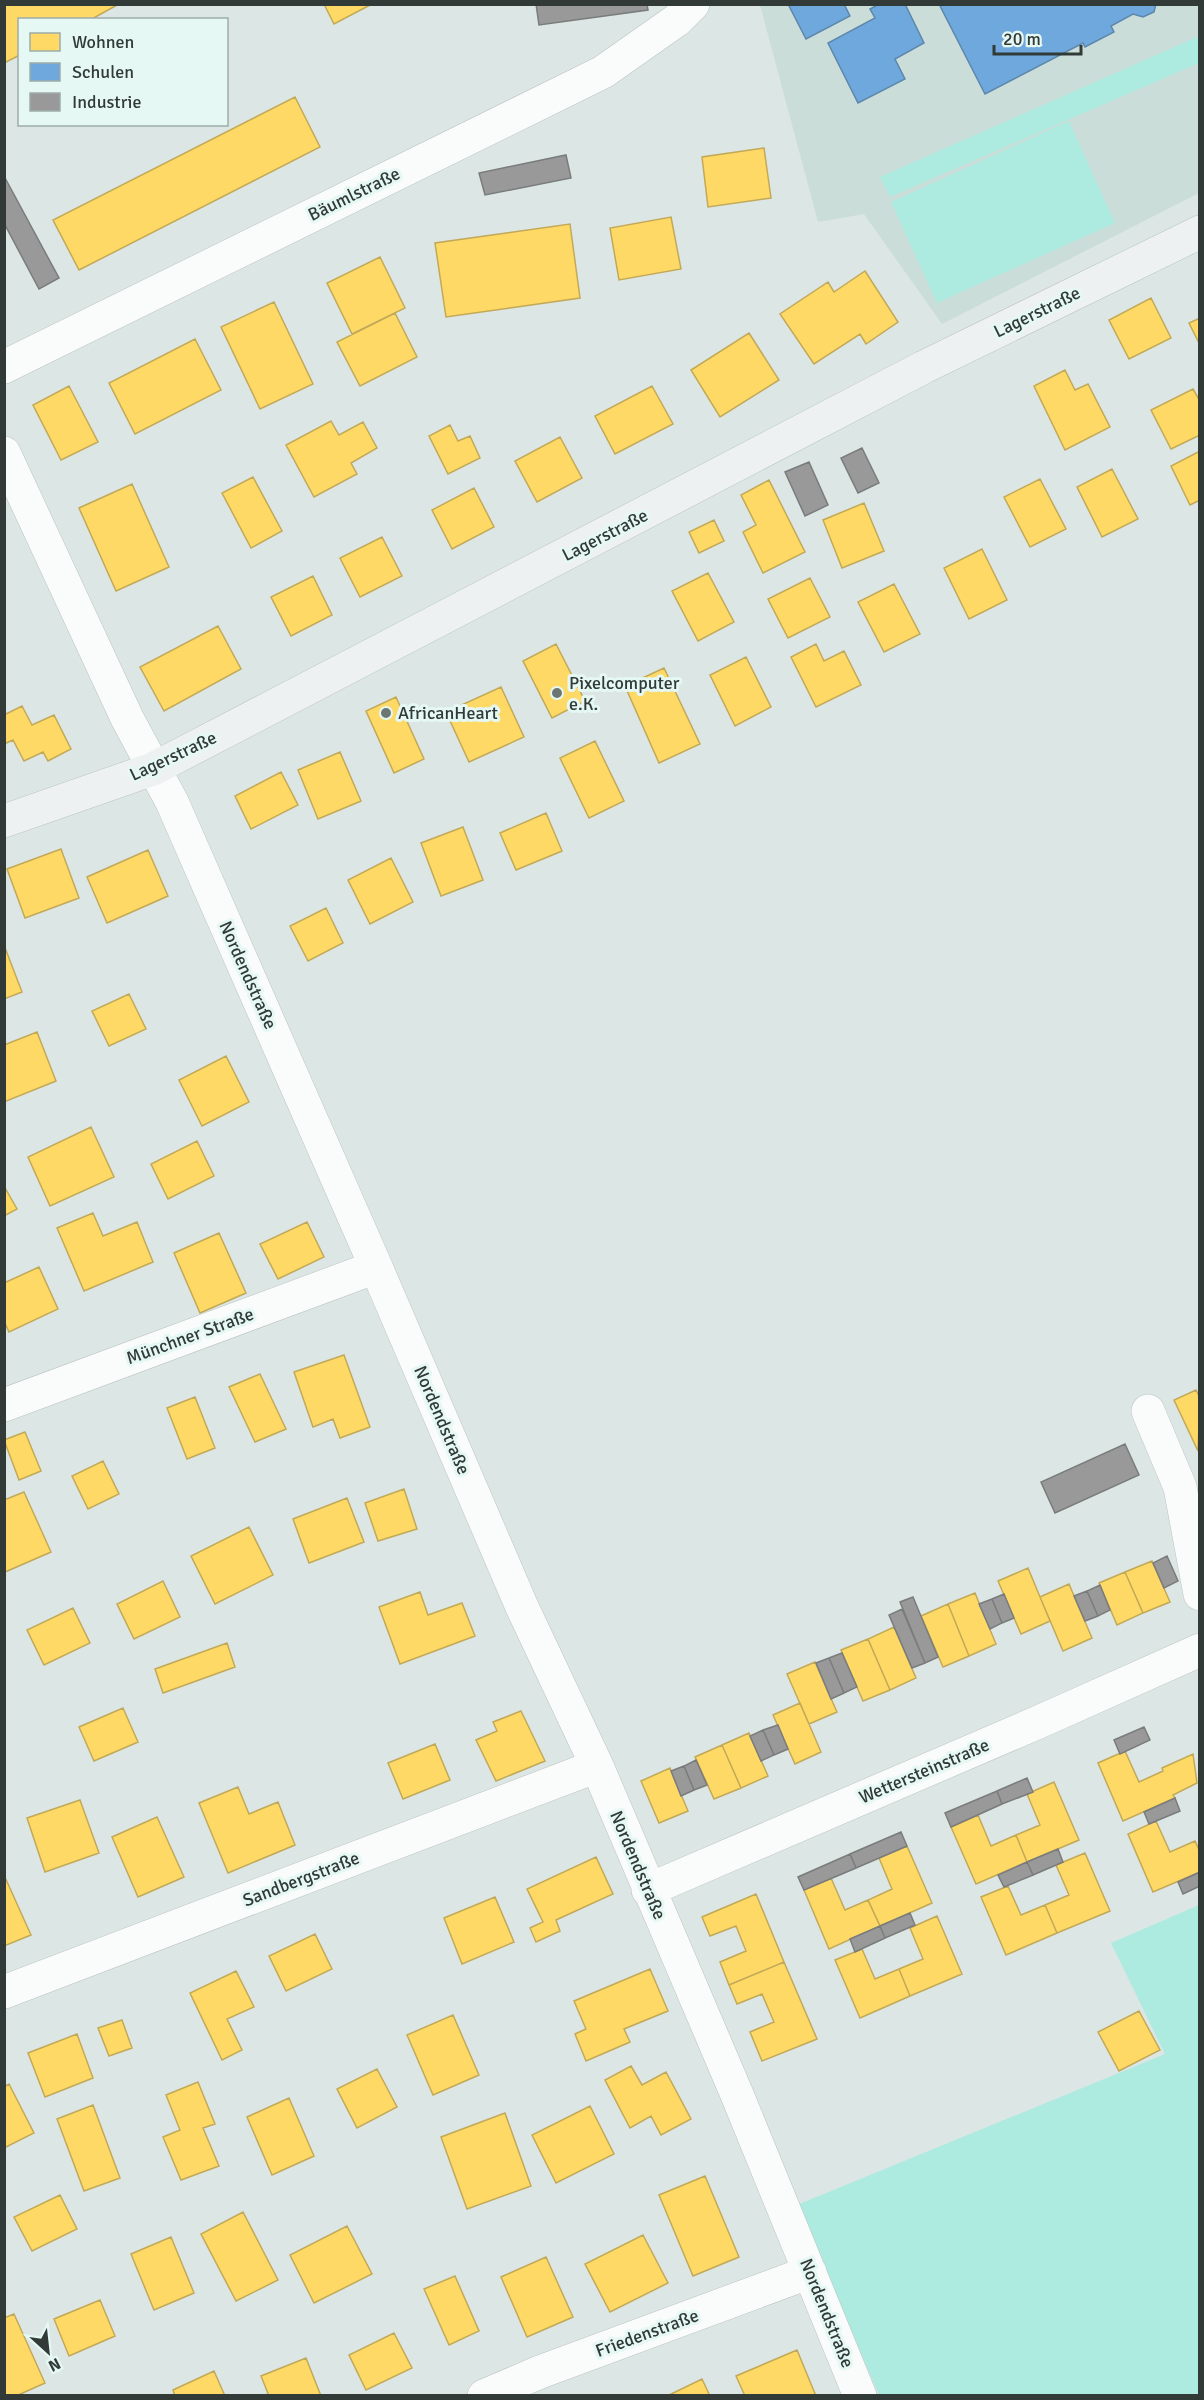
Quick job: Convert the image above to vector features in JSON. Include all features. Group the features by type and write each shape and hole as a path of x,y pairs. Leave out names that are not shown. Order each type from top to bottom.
{"street":[{"name":"Bäumlstraße","path":"4,367 603,72 677,20 693,4"},
{"name":"Lagerstraße","path":"4,821 153,769 924,367 1200,232"},
{"name":"Nordendstraße","path":"4,453 127,718 172,802 522,1607 597,1766 738,2097 860,2396"},
{"name":"Münchner Straße","path":"4,1405 376,1267"},
{"path":"1148,1411 1180,1487 1200,1594"},
{"name":"Wettersteinstraße","path":"648,1890 1200,1650"},
{"name":"Sandbergstraße","path":"4,1992 597,1766"},
{"name":"Friedenstraße","path":"484,2396 540,2372 810,2272"}],"shaded area":[{"path":"760,5 1199,5 1199,193 942,324 864,214 818,222"}],"green space":[{"path":"1199,36 1199,63 890,197 880,177"},
{"path":"1069,121 1115,223 937,303 891,202"},
{"path":"1199,1905 1199,2395 879,2395 797,2205 1165,2054 1111,1943"}],"building: Wohnen":[{"path":"4,4 119,4 94,18 18,18 18,56 4,63"},
{"path":"324,4 372,4 334,24"},
{"path":"295,97 320,147 79,270 53,220"},
{"path":"764,148 771,198 708,207 702,157"},
{"path":"671,217 681,269 619,280 610,228"},
{"path":"570,224 580,298 446,317 435,243"},
{"path":"380,257 405,308 352,334 327,283"},
{"path":"865,271 898,322 866,344 860,334 814,364 780,314 828,282 834,292"},
{"path":"1151,298 1171,338 1129,359 1109,320"},
{"path":"274,302 313,384 260,409 221,327"},
{"path":"395,313 417,357 360,386 337,342"},
{"path":"1200,318 1200,345 1189,323"},
{"path":"749,333 779,380 720,417 691,370"},
{"path":"195,339 221,390 135,434 109,383"},
{"path":"1065,370 1075,390 1088,384 1110,427 1065,450 1034,386"},
{"path":"69,386 98,442 61,460 33,405"},
{"path":"652,386 673,424 615,454 595,416"},
{"path":"1193,389 1200,401 1200,435 1171,449 1151,410"},
{"path":"331,421 339,435 363,422 377,448 351,463 357,474 314,497 286,445"},
{"path":"450,425 458,441 470,436 480,458 448,474 429,436"},
{"path":"560,437 582,478 537,502 515,461"},
{"path":"1200,451 1200,500 1190,505 1171,466"},
{"path":"1112,469 1138,519 1102,537 1077,487"},
{"path":"253,477 282,531 251,548 222,493"},
{"path":"1040,479 1066,529 1030,547 1004,497"},
{"path":"769,480 805,552 763,573 743,532 756,525 741,495"},
{"path":"132,484 169,567 116,591 79,508"},
{"path":"474,488 494,527 452,549 432,510"},
{"path":"864,503 884,551 842,568 823,520"},
{"path":"714,520 724,541 699,553 689,532"},
{"path":"382,537 402,576 360,597 340,558"},
{"path":"982,549 1007,600 969,619 944,568"},
{"path":"708,573 734,622 698,641 672,591"},
{"path":"313,576 332,615 291,636 271,597"},
{"path":"810,578 830,617 788,638 768,599"},
{"path":"894,584 920,634 884,652 858,602"},
{"path":"218,626 241,669 164,711 140,667"},
{"path":"556,644 585,701 552,718 523,661"},
{"path":"816,644 824,661 844,651 861,685 816,707 791,657"},
{"path":"746,657 771,707 735,726 710,675"},
{"path":"664,668 700,744 659,763 625,686"},
{"path":"501,687 524,737 469,762 446,712"},
{"path":"396,697 424,759 394,773 366,711"},
{"path":"22,706 32,725 54,715 71,749 48,761 43,752 24,761 13,740 4,744 4,715"},
{"path":"595,741 624,801 589,818 560,758"},
{"path":"340,752 361,801 318,819 298,770"},
{"path":"281,772 298,805 251,829 235,796"},
{"path":"546,813 562,851 516,870 500,833"},
{"path":"463,827 483,880 441,896 421,843"},
{"path":"61,849 79,898 25,918 7,869"},
{"path":"148,850 168,896 107,923 87,877"},
{"path":"391,858 413,902 370,924 348,880"},
{"path":"326,908 343,943 308,961 290,926"},
{"path":"4,945 22,992 4,999"},
{"path":"129,994 146,1029 109,1046 92,1011"},
{"path":"37,1032 56,1081 4,1102 4,1045"},
{"path":"226,1056 249,1102 202,1126 179,1080"},
{"path":"91,1127 114,1177 50,1206 28,1157"},
{"path":"197,1141 214,1176 168,1199 151,1164"},
{"path":"4,1186 17,1209 4,1216"},
{"path":"93,1213 103,1236 137,1222 153,1262 84,1291 57,1228"},
{"path":"307,1222 324,1257 278,1279 260,1244"},
{"path":"219,1233 246,1293 200,1313 174,1253"},
{"path":"39,1267 58,1309 9,1332 4,1321 4,1283"},
{"path":"344,1355 370,1427 340,1438 333,1419 313,1427 294,1372"},
{"path":"260,1374 286,1429 255,1442 229,1387"},
{"path":"1196,1390 1200,1398 1198,1451 1174,1400"},
{"path":"195,1397 215,1448 187,1459 167,1408"},
{"path":"25,1432 41,1471 19,1480 4,1440"},
{"path":"103,1461 119,1494 88,1509 72,1476"},
{"path":"404,1489 417,1529 378,1541 365,1503"},
{"path":"24,1492 51,1552 5,1572 4,1500"},
{"path":"347,1498 364,1542 309,1563 293,1519"},
{"path":"249,1527 273,1575 215,1604 191,1556"},
{"path":"1152,1561 1170,1602 1143,1613 1125,1572"},
{"path":"1028,1568 1050,1621 1021,1634 998,1581"},
{"path":"1125,1572 1143,1613 1117,1625 1099,1583"},
{"path":"163,1581 180,1617 134,1639 117,1604"},
{"path":"1069,1584 1092,1638 1063,1651 1040,1597"},
{"path":"420,1592 428,1615 462,1603 475,1636 400,1664 379,1607"},
{"path":"975,1593 996,1644 969,1656 948,1604"},
{"path":"948,1604 969,1656 943,1667 921,1616"},
{"path":"73,1608 90,1643 44,1665 27,1630"},
{"path":"894,1627 916,1678 890,1690 868,1639"},
{"path":"868,1639 890,1690 863,1701 841,1650"},
{"path":"227,1643 235,1667 163,1693 155,1669"},
{"path":"815,1662 837,1712 809,1724 787,1674"},
{"path":"800,1703 821,1752 795,1764 773,1715"},
{"path":"123,1708 138,1742 94,1761 79,1727"},
{"path":"521,1711 545,1761 496,1781 476,1740 497,1731 493,1722"},
{"path":"749,1733 768,1776 741,1788 722,1745"},
{"path":"435,1744 450,1780 403,1799 388,1763"},
{"path":"722,1745 741,1788 714,1799 695,1757"},
{"path":"1125,1751 1139,1782 1163,1771 1162,1768 1193,1754 1197,1783 1173,1795 1175,1798 1123,1821 1098,1763"},
{"path":"670,1768 688,1811 659,1823 641,1781"},
{"path":"1054,1782 1079,1840 1027,1862 1016,1835 1040,1825 1027,1794"},
{"path":"238,1787 249,1814 278,1802 295,1845 228,1873 199,1803"},
{"path":"80,1800 99,1853 45,1872 27,1818"},
{"path":"978,1815 991,1846 1016,1835 1027,1862 976,1884 951,1827"},
{"path":"157,1817 184,1877 138,1897 112,1837"},
{"path":"1156,1821 1170,1852 1195,1841 1200,1852 1200,1872 1153,1892 1128,1834"},
{"path":"907,1846 932,1903 880,1926 868,1900 892,1889 879,1858"},
{"path":"1085,1853 1110,1911 1057,1933 1045,1905 1069,1895 1056,1865"},
{"path":"596,1857 613,1894 556,1920 560,1931 536,1942 530,1928 543,1922 527,1889"},
{"path":"4,1875 31,1935 4,1946"},
{"path":"831,1878 845,1910 868,1900 880,1926 829,1949 804,1890"},
{"path":"1008,1886 1021,1915 1045,1905 1057,1933 1006,1955 981,1897"},
{"path":"756,1894 784,1962 729,1985 720,1962 746,1951 736,1926 710,1936 702,1917"},
{"path":"495,1897 514,1942 462,1964 444,1918"},
{"path":"937,1916 962,1974 910,1996 899,1969 923,1959 910,1928"},
{"path":"315,1934 332,1969 286,1991 269,1956"},
{"path":"862,1949 875,1979 899,1969 910,1996 860,2018 835,1960"},
{"path":"784,1962 817,2039 762,2061 750,2032 774,2022 762,1994 737,2004 729,1985"},
{"path":"650,1969 668,2011 624,2029 630,2042 586,2061 575,2034 586,2029 574,2001"},
{"path":"236,1971 254,2007 227,2019 242,2050 222,2060 190,1993"},
{"path":"1139,2011 1160,2050 1119,2071 1098,2032"},
{"path":"453,2015 479,2075 433,2095 407,2035"},
{"path":"122,2020 132,2048 109,2056 98,2028"},
{"path":"77,2034 93,2078 45,2097 28,2053"},
{"path":"631,2066 642,2085 666,2072 691,2119 661,2135 651,2116 630,2128 605,2080"},
{"path":"377,2069 397,2107 357,2128 337,2089"},
{"path":"198,2082 215,2124 203,2128 219,2166 181,2180 163,2137 180,2130 166,2095"},
{"path":"9,2084 34,2133 4,2148 4,2087"},
{"path":"289,2098 314,2156 272,2175 247,2117"},
{"path":"93,2105 120,2178 84,2191 57,2119"},
{"path":"590,2106 614,2154 556,2183 532,2135"},
{"path":"505,2113 531,2186 467,2209 441,2137"},
{"path":"705,2176 739,2257 693,2276 659,2195"},
{"path":"60,2195 77,2229 32,2251 14,2217"},
{"path":"243,2212 278,2280 236,2301 201,2234"},
{"path":"347,2226 372,2274 314,2303 290,2255"},
{"path":"643,2235 668,2283 610,2312 585,2264"},
{"path":"171,2237 194,2293 154,2310 131,2254"},
{"path":"546,2257 573,2317 527,2337 501,2277"},
{"path":"455,2276 479,2331 449,2345 424,2289"},
{"path":"100,2300 115,2336 69,2356 54,2319"},
{"path":"14,2314 45,2383 16,2396 4,2396 4,2318"},
{"path":"394,2333 412,2368 366,2390 349,2355"},
{"path":"797,2350 816,2396 745,2396 736,2376"},
{"path":"306,2358 321,2396 269,2396 261,2376"},
{"path":"214,2371 225,2396 175,2396 173,2390"},
{"path":"702,2379 710,2396 667,2396"}],"building: Schulen":[{"path":"788,4 844,4 850,16 806,39"},
{"path":"879,4 905,4 924,43 895,59 905,79 858,103 828,43 875,18 870,9"},
{"path":"939,4 1156,4 1154,12 1143,17 1133,14 1111,26 1114,32 1085,47 1083,43 985,94"}],"building: Industrie":[{"path":"536,4 647,4 648,10 539,25"},
{"path":"566,155 571,178 485,195 479,173"},
{"path":"4,176 59,278 39,289 4,223"},
{"path":"862,448 879,483 858,493 841,458"},
{"path":"809,462 828,505 805,516 785,472"},
{"path":"1125,1444 1139,1475 1055,1513 1041,1482"},
{"path":"1167,1556 1178,1581 1164,1588 1153,1563"},
{"path":"1100,1585 1110,1610 1098,1616 1087,1591"},
{"path":"1087,1591 1098,1616 1085,1621 1074,1596"},
{"path":"1004,1594 1014,1618 1002,1623 992,1599"},
{"path":"913,1597 938,1657 925,1663 900,1602"},
{"path":"992,1599 1002,1623 990,1629 979,1604"},
{"path":"902,1609 925,1663 912,1668 889,1615"},
{"path":"842,1653 857,1687 844,1693 829,1658"},
{"path":"829,1658 844,1693 831,1699 816,1663"},
{"path":"778,1725 788,1749 774,1755 763,1730"},
{"path":"1144,1727 1150,1740 1120,1754 1114,1740"},
{"path":"763,1730 774,1755 761,1761 750,1736"},
{"path":"696,1760 707,1785 694,1790 684,1766"},
{"path":"684,1766 694,1790 681,1796 671,1771"},
{"path":"1027,1778 1033,1792 1002,1804 997,1791"},
{"path":"997,1791 1002,1804 951,1827 945,1813"},
{"path":"1175,1798 1180,1811 1149,1824 1144,1812"},
{"path":"901,1832 907,1846 856,1868 850,1854"},
{"path":"1058,1849 1063,1862 1033,1875 1027,1862"},
{"path":"850,1854 856,1868 804,1890 798,1877"},
{"path":"1027,1862 1033,1875 1004,1887 998,1875"},
{"path":"1200,1872 1200,1886 1183,1894 1178,1882"},
{"path":"910,1913 915,1925 885,1938 880,1926"},
{"path":"880,1926 885,1938 855,1952 850,1939"}],"place":[{"name":"Pixelcomputer e.K.","path":"557,693"},
{"name":"AfricanHeart","path":"386,713"}]}
